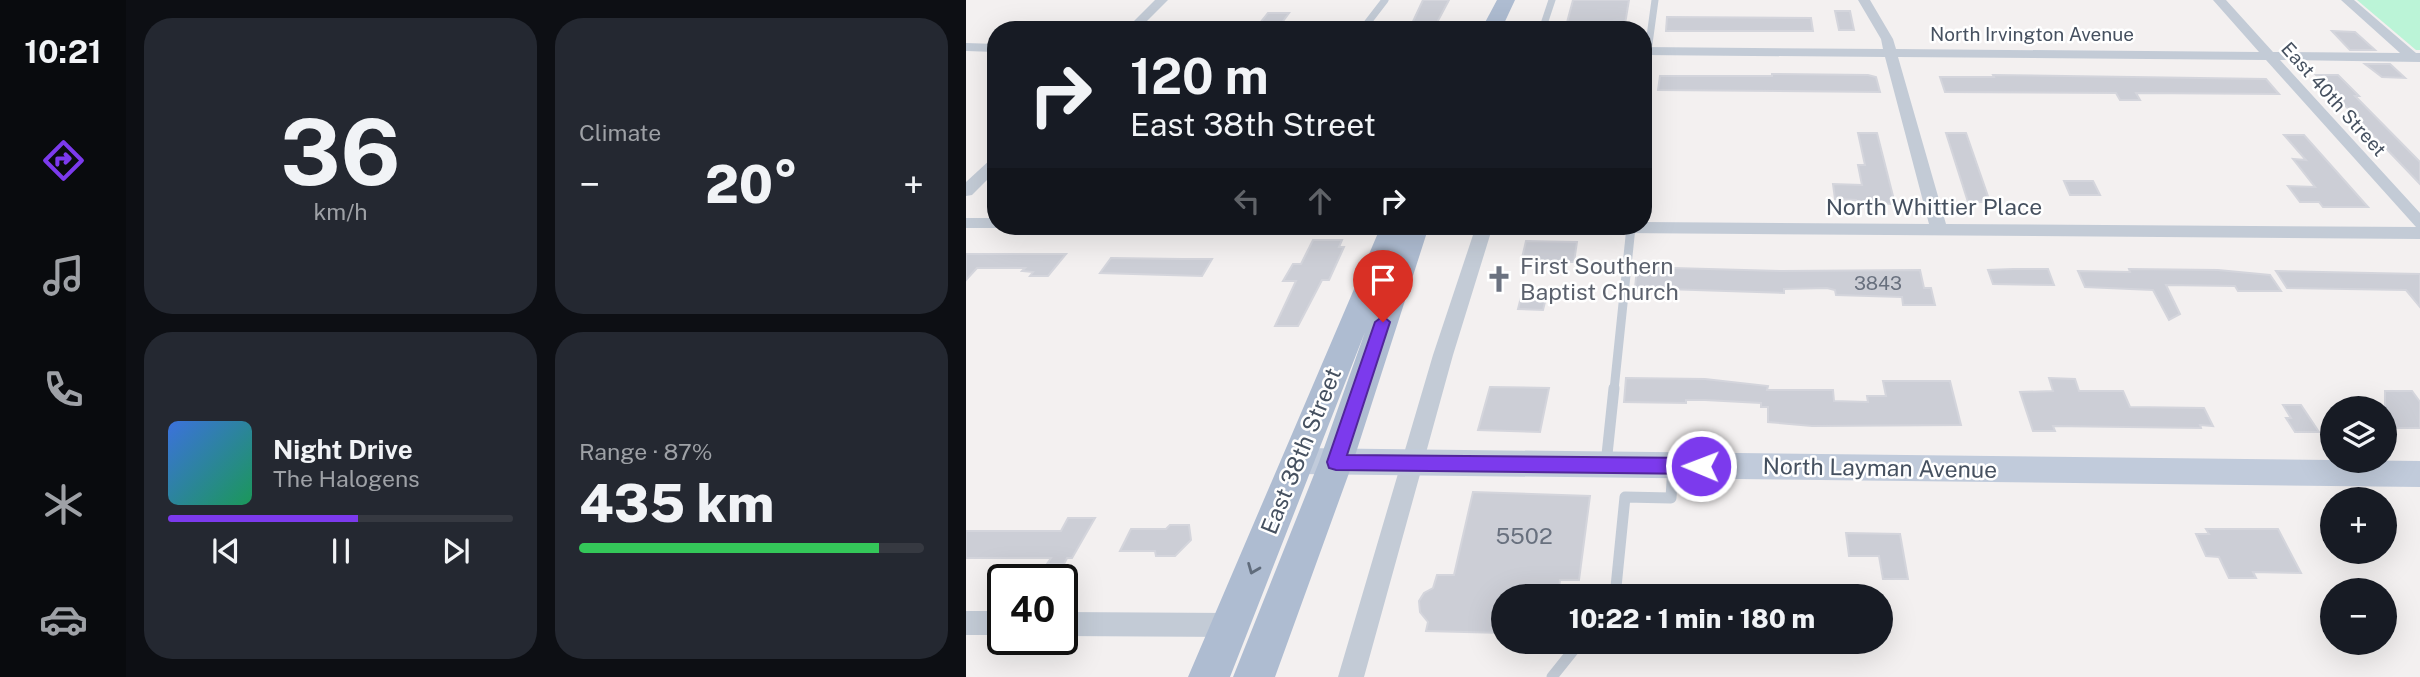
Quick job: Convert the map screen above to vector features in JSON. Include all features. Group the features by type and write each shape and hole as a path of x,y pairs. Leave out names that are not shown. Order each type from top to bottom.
{"main road":[{"path":"1480,21 1489,0"},
{"path":"1496,21 1507,0"},
{"name":"East 38th Street","path":"1254,677 1317,462 1391,235"},
{"name":"East 38th Street","path":"1209,677 1231,625 1317,462 1412,235"}],"street":[{"path":"1140,21 1162,0"},
{"path":"1864,0 1882,26 1891,52 1939,230"},
{"name":"East 40th Street","path":"2219,0 2420,223"},
{"path":"2347,0 2417,59"},
{"path":"966,47 987,48"},
{"name":"North Irvington Avenue","path":"1652,51 2268,55 2417,59"},
{"path":"966,191 987,171"},
{"path":"966,223 987,223"},
{"name":"North Whittier Place","path":"1652,227 2420,233"},
{"path":"1351,677 1481,235"},
{"name":"North Layman Avenue","path":"1317,462 2420,474"},
{"path":"966,623 987,623"},
{"path":"1078,624 1231,625"}],"lane":[{"path":"1369,21 1385,0"},
{"path":"1545,21 1552,0"},
{"path":"1651,21 1655,0"},
{"path":"1606,465 1630,235"},
{"path":"1616,584 1625,497 1671,498 1673,466"},
{"path":"1552,677 1570,654"}],"green space":[{"path":"2357,0 2420,0 2420,50 2416,50"}],"building":[{"path":"1423,0 1449,0 1438,21 1413,21"},
{"path":"1573,0 1629,0 1626,21 1567,21"},
{"path":"1835,11 1850,11 1854,30 1839,30"},
{"path":"1268,13 1289,13 1283,21 1262,21"},
{"path":"1667,17 1811,18 1813,31 1666,31"},
{"path":"2332,31 2355,32 2375,50 2350,50"},
{"path":"2365,64 2390,64 2405,78 2382,77"},
{"path":"1868,75 1876,77 1880,92 1658,90 1660,76"},
{"path":"1993,75 2266,79 2279,94 2136,93 2140,100 2120,100 2116,93 1945,92 1940,77 1994,77"},
{"path":"2316,75 2338,75 2359,96 2355,96 2420,162 2420,184"},
{"path":"1858,133 1877,133 1895,204 1857,203 1856,200 1835,199 1833,184 1862,185 1858,165 1865,165"},
{"path":"1946,133 1966,133 1990,202 1968,202"},
{"path":"2284,135 2304,135 2368,207 2323,207 2319,202 2300,202 2288,186 2315,187 2293,159 2306,160"},
{"path":"2064,181 2093,181 2100,195 2070,195"},
{"path":"1313,240 1342,240 1339,247 1344,247 1329,280 1322,280 1298,326 1275,326 1296,281 1283,281 1293,264 1301,264"},
{"path":"1526,241 1577,242 1574,262 1521,262"},
{"path":"966,254 1066,254 1048,276 1030,276 1033,272 1022,271 1025,268 977,268 966,280"},
{"path":"1111,258 1212,259 1202,276 1100,273"},
{"path":"1637,267 1782,271 1920,270 1924,288 1931,288 1935,305 1903,305 1902,297 1836,295 1835,290 1827,288 1784,289 1784,293 1635,288"},
{"path":"2048,269 2054,285 1993,284 1988,270"},
{"path":"2129,269 2218,270 2270,275 2281,291 2238,291 2235,286 2166,285 2180,314 2169,320 2153,290 2085,287 2078,271 2130,272"},
{"path":"2276,271 2420,274 2420,307 2406,290 2287,288"},
{"path":"1523,289 1548,290 1543,310 1518,309"},
{"path":"1626,378 1705,379 1768,386 1767,390 1833,390 1834,401 1868,402 1867,396 1886,396 1883,381 1950,381 1961,425 1812,426 1768,422 1768,407 1761,407 1761,403 1705,400 1686,400 1686,403 1624,402"},
{"path":"2049,378 2075,379 2079,391 2123,391 2130,407 2204,408 2213,426 2053,426 2055,431 2033,431 2020,392 2053,391"},
{"path":"1490,387 1549,388 1540,432 1478,430"},
{"path":"2385,391 2412,391 2420,402 2420,428 2397,428 2397,396 2385,396"},
{"path":"2283,405 2301,405 2319,432 2295,432 2286,418 2291,418"},
{"path":"1473,492 1590,496 1579,580 1560,580 1560,584 1491,584 1491,633 1426,631 1428,622 1420,612 1419,601 1424,593 1433,588 1437,575 1454,575"},
{"path":"1068,518 1095,518 1072,558 1067,558 1064,564 1047,564 1051,558 966,558 966,531 1061,531"},
{"path":"1170,525 1189,525 1191,540 1175,556 1156,556 1155,551 1120,551 1131,529 1166,529"},
{"path":"2206,529 2278,529 2301,573 2253,572 2256,578 2229,578 2219,557 2206,556 2196,534 2209,534"},
{"path":"1846,533 1900,534 1908,579 1883,579 1879,556 1849,556"}],"place":[{"name":"First Southern Baptist Church","path":"1499,279"}],"route":[{"path":"1383,322 1336,462 1701,466"}]}
